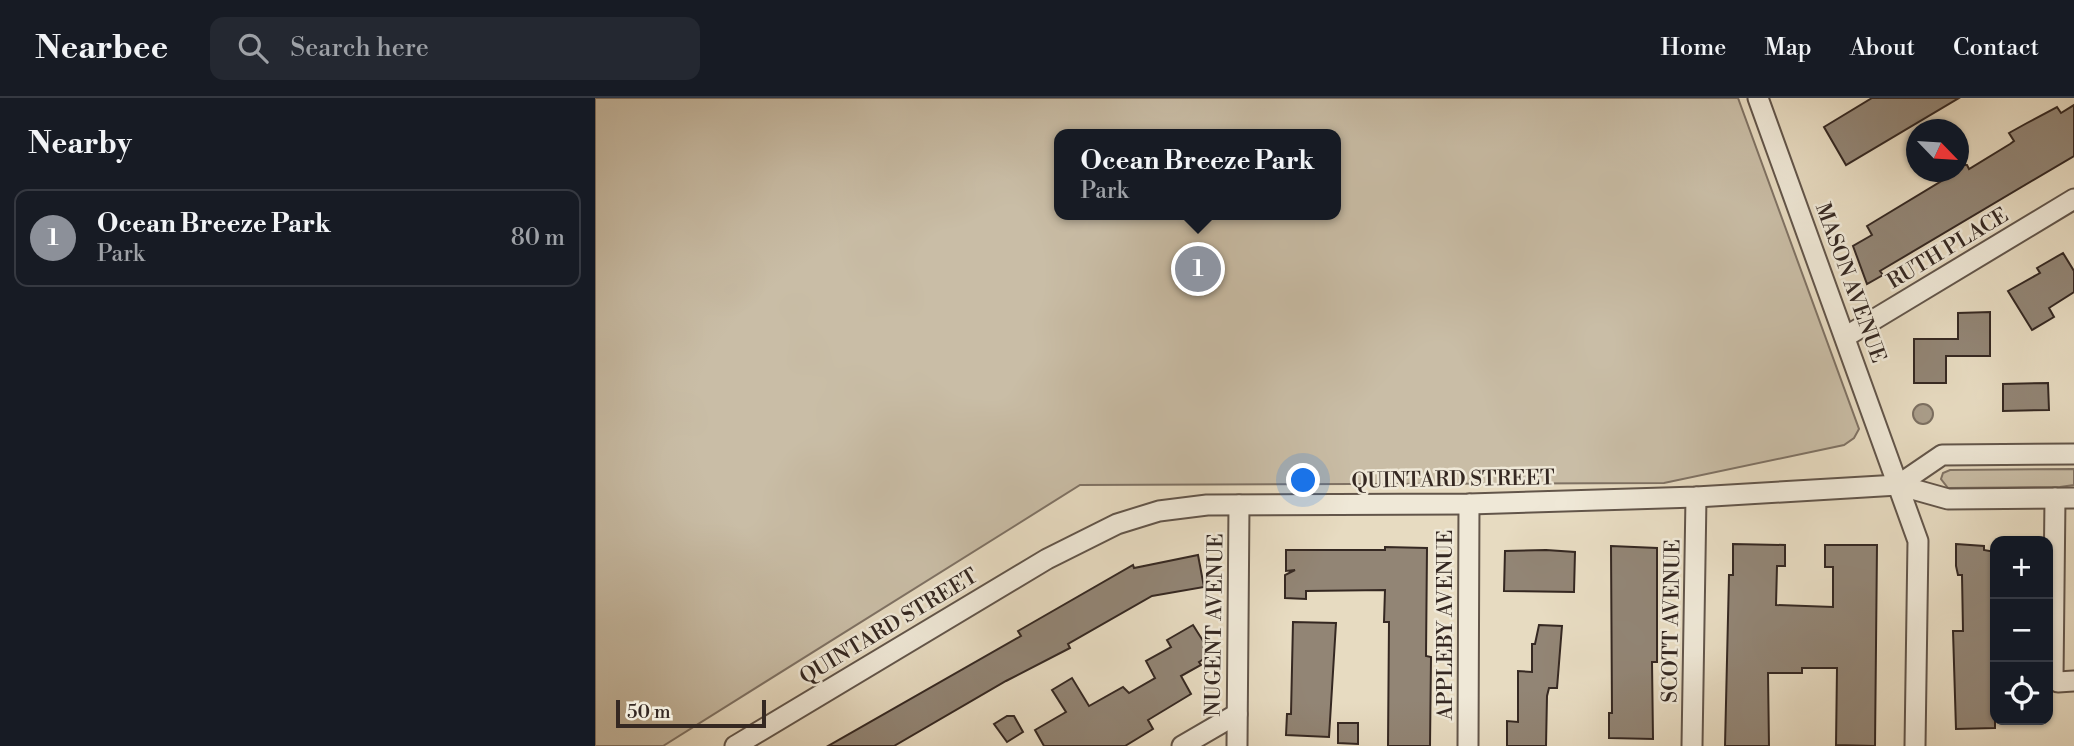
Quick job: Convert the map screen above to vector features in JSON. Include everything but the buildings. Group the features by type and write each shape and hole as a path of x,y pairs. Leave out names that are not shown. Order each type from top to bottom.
{"street":[{"name":"MASON AVENUE","path":"1767,101 1845,337 1918,541 1915,746"},
{"name":"RUTH PLACE","path":"1845,337 2074,199"},
{"path":"1898,485 1942,455 2074,454"},
{"name":"QUINTARD STREET","path":"735,746 1086,538 1159,511 1207,505 1469,504 1696,498 1898,485 1948,499 2065,498"},
{"name":"SCOTT AVENUE","path":"1692,746 1696,498"},
{"path":"2065,498 2053,678 2058,682 2074,681"},
{"name":"APPLEBY AVENUE","path":"1468,746 1469,504"},
{"name":"NUGENT AVENUE","path":"1237,746 1239,505"},
{"path":"1182,746 1237,714"}],"shaded area":[{"path":"595,98 1738,98 1859,429 1854,438 1844,445 1664,483 1080,485 663,746 595,746"},
{"path":"1923,404 1930,407 1933,414 1930,421 1923,424 1916,421 1913,414 1916,407"},
{"path":"2074,469 2074,485 2060,487 1948,488 1941,479 1943,473 1950,470"}],"place":[{"name":"Ocean Breeze Park","path":"1198,269"}]}
